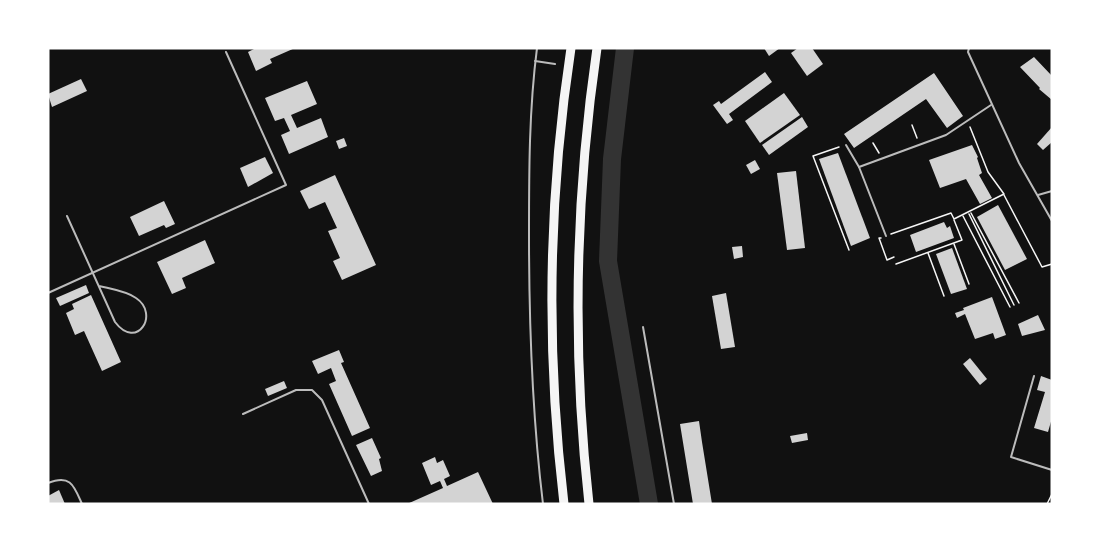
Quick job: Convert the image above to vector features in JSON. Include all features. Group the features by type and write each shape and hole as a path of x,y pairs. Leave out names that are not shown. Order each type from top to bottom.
{"highway":[{"path":"564,504 556,425 551,303 563,103 572,48"},
{"path":"589,504 578,365 578,286 581,191 597,48"}],"lane":[{"path":"537,48 530,121 528,304 534,421 543,504"},
{"path":"969,48 968,52 1019,163 1052,221"},
{"path":"48,293 286,184 226,52"},
{"path":"535,61 555,64"},
{"path":"859,167 946,135 992,105"},
{"path":"846,145 859,167 886,236"},
{"path":"1038,195 1052,191"},
{"path":"67,216 99,286 120,328 126,332 135,333 142,330 146,324 146,316 141,302 127,294 99,286"},
{"path":"643,327 674,504"},
{"path":"1034,376 1011,457 1052,470"},
{"path":"243,414 296,390 312,390 321,400 369,504"},
{"path":"48,483 62,479 70,482 82,504"}],"path":[{"path":"968,121 988,172 1004,194 1042,267 1052,264"},
{"path":"912,125 920,146"},
{"path":"873,143 883,159"},
{"path":"846,145 813,156 849,250"},
{"path":"954,219 1004,194"},
{"path":"894,257 887,260 879,238 951,213 962,240 896,264"},
{"path":"970,213 1019,303"},
{"path":"970,213 1014,305"},
{"path":"963,215 1010,307"},
{"path":"953,243 969,284"},
{"path":"928,252 944,296"},
{"path":"1047,504 1052,494"}],"building":[{"path":"256,48 295,48 270,59 272,63 256,71 248,52"},
{"path":"764,48 780,48 769,56"},
{"path":"798,48 812,48 823,64 807,76 791,53"},
{"path":"1034,57 1052,76 1052,100 1020,67"},
{"path":"765,72 772,82 729,114 733,120 727,124 713,105 719,101 721,104"},
{"path":"934,73 963,116 947,128 926,99 854,148 844,134"},
{"path":"81,79 87,91 52,107 48,94"},
{"path":"307,81 317,104 291,115 297,128 321,118 328,137 289,154 281,135 290,131 284,118 275,121 265,98"},
{"path":"784,93 800,115 760,143 745,121"},
{"path":"802,117 808,127 769,155 762,145"},
{"path":"1052,127 1052,142 1043,150 1037,144"},
{"path":"344,138 347,146 339,149 336,141"},
{"path":"972,145 982,173 979,175 992,198 980,204 966,179 940,188 929,160"},
{"path":"838,153 870,238 851,246 819,159"},
{"path":"265,157 273,173 248,187 240,168"},
{"path":"755,160 760,169 751,174 746,165"},
{"path":"796,171 805,248 787,250 777,173"},
{"path":"335,175 376,265 342,280 333,261 340,258 328,231 337,228 325,202 309,209 300,191"},
{"path":"164,201 175,224 166,228 164,225 139,236 130,217"},
{"path":"998,205 1027,259 1005,270 977,217"},
{"path":"944,222 947,228 950,226 954,238 916,252 910,235"},
{"path":"205,240 215,263 182,278 186,288 172,294 157,262"},
{"path":"742,246 743,257 734,259 732,247"},
{"path":"952,248 967,289 951,294 936,254"},
{"path":"86,285 89,293 60,306 56,298"},
{"path":"726,293 735,347 721,349 712,296"},
{"path":"91,295 121,362 102,371 84,331 75,335 66,313 74,309 72,304"},
{"path":"992,297 1006,335 995,339 993,333 975,339 965,314 957,318 955,313"},
{"path":"1038,315 1045,330 1022,336 1018,324"},
{"path":"339,350 344,362 341,363 370,428 352,436 329,384 336,381 331,368 318,374 312,361"},
{"path":"970,358 987,379 980,385 963,364"},
{"path":"1041,376 1052,380 1052,418 1048,432 1034,428 1045,392 1037,390"},
{"path":"284,381 287,388 268,396 265,389"},
{"path":"699,421 712,504 693,504 680,424"},
{"path":"807,433 808,440 792,443 790,436"},
{"path":"372,438 381,458 379,459 382,471 371,476 356,445"},
{"path":"435,457 437,463 443,460 450,476 444,479 447,486 478,472 493,504 407,504 443,488 440,481 431,485 422,463"},
{"path":"59,490 65,504 48,504 48,496"}],"waterway":[{"path":"625,48 612,159 608,261 649,504"}]}
